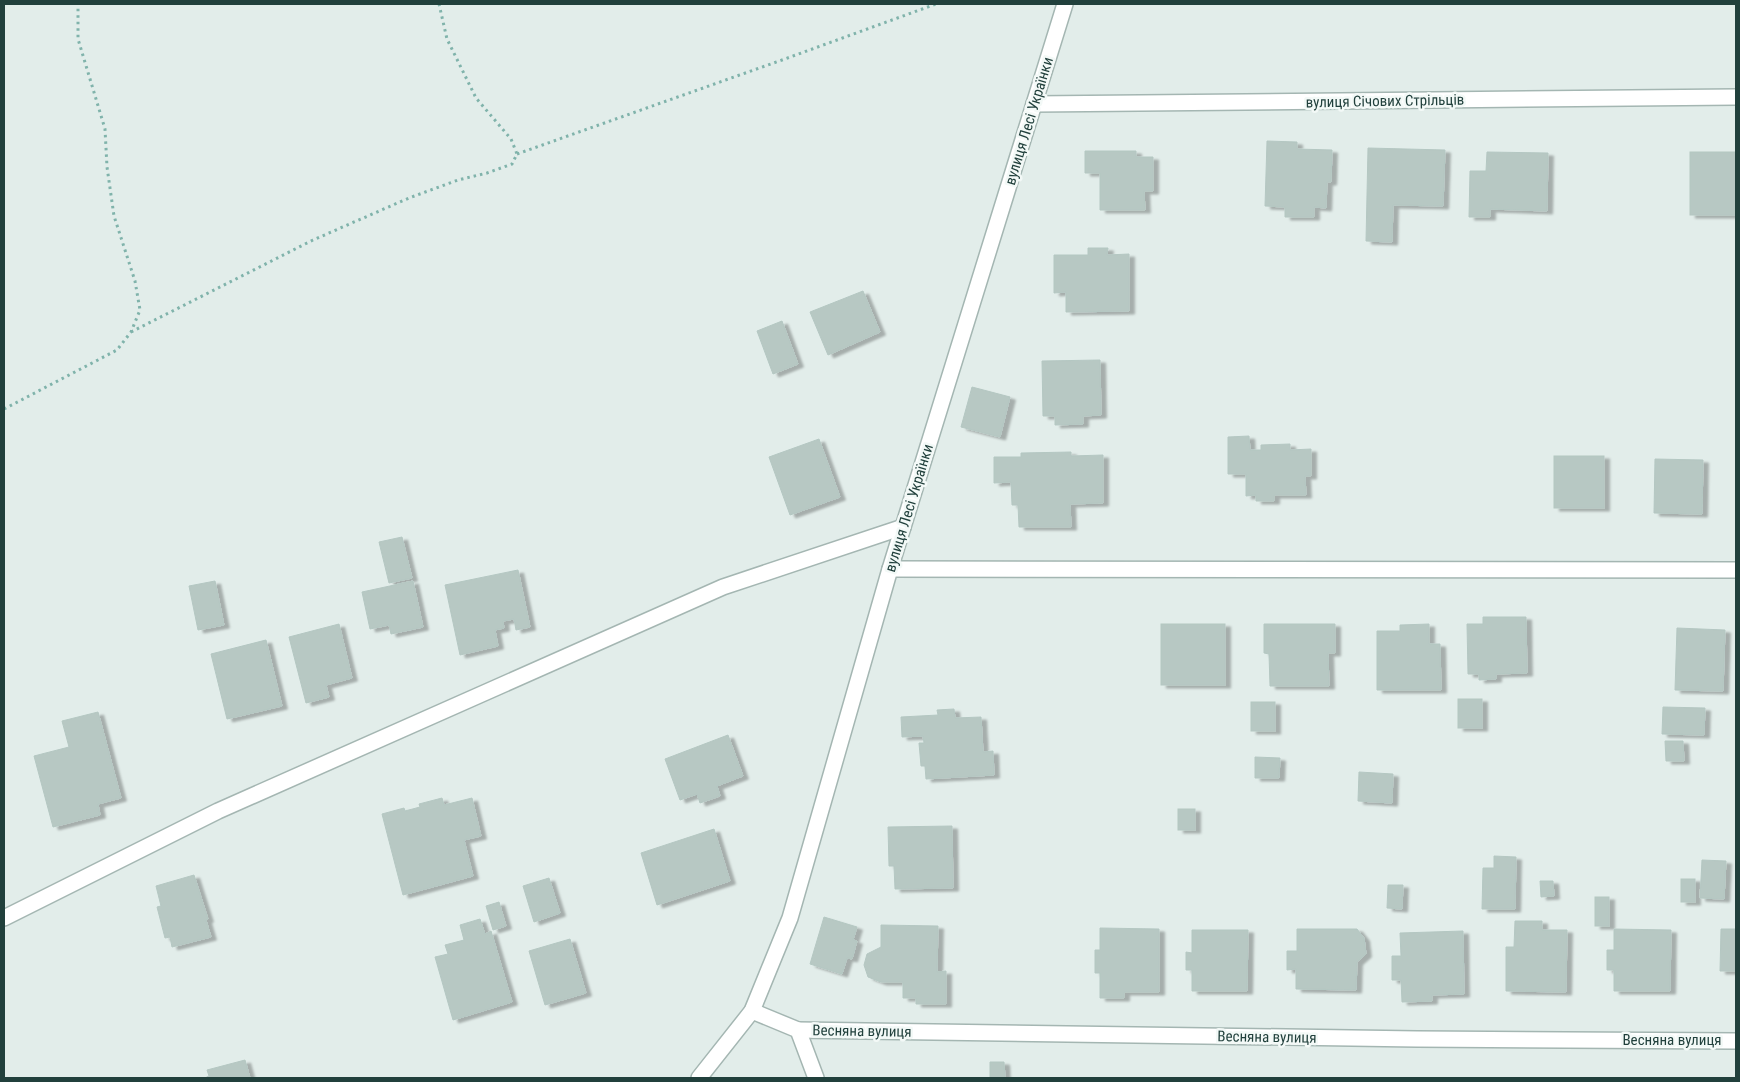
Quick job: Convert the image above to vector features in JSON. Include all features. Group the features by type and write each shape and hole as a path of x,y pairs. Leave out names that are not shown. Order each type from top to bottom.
{"street":[{"name":"вулиця Лесі Українки","path":"700,1078 752,1011 790,918 890,568 1065,4"},
{"name":"вулиця Січових Стрільців","path":"1034,104 1736,97"},
{"path":"4,918 218,811 723,587 903,527"},
{"path":"890,568 1736,570"},
{"path":"752,1011 798,1030 816,1078"},
{"name":"Весняна вулиця","path":"798,1030 1427,1039 1736,1041"}],"path":[{"path":"4,409 117,350 131,332 140,310 134,281 114,216 107,167 105,129 78,39 78,4"},
{"path":"439,4 447,39 476,98 511,139 517,154"},
{"path":"131,332 313,240 417,195 458,180 487,173 512,164 517,154 936,4"}],"building":[{"path":"1267,141 1297,142 1297,149 1332,150 1331,182 1327,182 1326,208 1314,207 1314,217 1285,217 1285,207 1265,206"},
{"path":"1368,148 1445,150 1443,206 1393,205 1392,242 1366,241"},
{"path":"1085,151 1136,151 1136,157 1153,157 1153,191 1144,191 1145,210 1100,210 1100,173 1085,173"},
{"path":"1487,152 1548,153 1547,211 1490,209 1490,217 1469,217 1470,171 1486,171"},
{"path":"1690,152 1736,152 1736,215 1690,215"},
{"path":"1088,248 1108,248 1107,255 1129,254 1129,311 1066,312 1066,292 1054,293 1054,255 1088,255"},
{"path":"863,291 880,332 828,355 810,312"},
{"path":"782,321 798,364 773,374 757,331"},
{"path":"1100,360 1101,415 1083,416 1083,424 1055,425 1055,416 1043,416 1042,361"},
{"path":"972,387 1010,397 1000,437 961,427"},
{"path":"1249,436 1250,450 1261,450 1261,445 1290,444 1290,450 1311,449 1311,476 1305,476 1306,495 1274,495 1274,501 1256,501 1256,495 1246,496 1246,474 1228,474 1228,437"},
{"path":"819,439 840,497 790,515 769,457"},
{"path":"1071,452 1071,456 1103,455 1103,503 1070,504 1071,527 1019,527 1018,505 1012,505 1011,482 994,483 994,457 1021,457 1021,453"},
{"path":"1554,456 1604,456 1604,508 1554,508"},
{"path":"1655,459 1703,460 1702,514 1654,513"},
{"path":"402,537 412,578 389,583 379,542"},
{"path":"518,570 530,627 516,630 514,619 503,621 504,628 495,630 498,646 460,655 445,585"},
{"path":"215,581 224,625 198,630 189,586"},
{"path":"413,581 423,627 391,634 389,625 370,629 362,592"},
{"path":"1483,617 1526,617 1527,673 1496,674 1496,679 1479,680 1479,674 1468,674 1467,624 1483,624"},
{"path":"339,624 352,678 326,685 329,697 306,703 289,637"},
{"path":"1161,624 1225,624 1225,685 1161,685"},
{"path":"1264,624 1335,624 1335,653 1328,653 1329,686 1270,686 1269,654 1264,653"},
{"path":"1429,624 1429,644 1440,644 1441,690 1377,690 1377,631 1400,631 1400,625"},
{"path":"1677,628 1725,630 1723,691 1675,690"},
{"path":"266,640 282,706 227,719 211,654"},
{"path":"1458,699 1482,699 1482,728 1458,728"},
{"path":"1251,702 1275,702 1275,731 1251,731"},
{"path":"1663,707 1705,708 1704,735 1662,734"},
{"path":"954,709 955,718 981,717 983,752 993,751 994,775 926,779 925,766 921,766 919,743 924,743 923,736 902,737 901,717 938,715 937,710"},
{"path":"98,712 121,798 98,804 100,815 53,827 34,756 69,747 62,721"},
{"path":"728,735 743,776 717,786 720,796 700,803 697,794 680,800 665,759"},
{"path":"1665,741 1683,741 1684,761 1666,761"},
{"path":"1255,757 1280,758 1279,778 1255,778"},
{"path":"1359,772 1393,774 1392,803 1358,801"},
{"path":"442,798 444,805 472,798 481,836 464,840 473,876 403,895 382,814 404,808 405,811 420,807 419,804"},
{"path":"1178,809 1195,809 1195,830 1178,830"},
{"path":"952,826 953,888 895,889 894,866 889,866 888,827"},
{"path":"714,829 730,881 657,905 641,853"},
{"path":"1494,856 1516,857 1515,909 1482,909 1483,868 1494,868"},
{"path":"1702,860 1726,861 1724,899 1700,898"},
{"path":"194,875 208,919 206,920 211,937 172,947 170,937 165,938 157,907 161,906 156,886"},
{"path":"549,878 560,913 534,922 523,886"},
{"path":"1681,879 1695,879 1695,902 1681,902"},
{"path":"1540,881 1553,881 1554,896 1541,897"},
{"path":"1388,885 1403,885 1402,909 1387,908"},
{"path":"1595,897 1609,897 1609,926 1595,926"},
{"path":"499,902 506,926 493,930 486,906"},
{"path":"824,917 857,927 853,940 857,941 852,959 847,958 842,974 810,964"},
{"path":"480,919 485,934 491,931 512,1002 453,1020 435,957 448,954 445,945 464,940 460,925"},
{"path":"1515,921 1542,921 1542,930 1567,930 1566,992 1506,991 1506,947 1514,947"},
{"path":"881,925 938,926 937,972 946,971 946,1004 916,1004 916,998 903,998 903,982 881,982 868,977 864,965 867,954 881,947"},
{"path":"1100,928 1159,929 1159,992 1124,992 1124,998 1100,998 1100,973 1095,973 1095,950 1100,950"},
{"path":"1297,929 1357,929 1364,938 1366,954 1357,962 1356,990 1296,989 1296,969 1287,970 1287,951 1297,951"},
{"path":"1614,929 1671,930 1670,991 1614,991 1614,970 1607,970 1607,950 1614,950"},
{"path":"1721,929 1736,929 1736,971 1720,971"},
{"path":"1192,930 1248,930 1247,991 1192,991 1192,970 1186,970 1186,952 1192,953"},
{"path":"1463,931 1464,994 1432,995 1432,1001 1402,1002 1401,980 1392,980 1392,956 1401,956 1400,933"},
{"path":"570,939 586,993 545,1005 529,951"},
{"path":"245,1060 250,1078 205,1078 209,1076 207,1070"},
{"path":"990,1062 1004,1062 1005,1078 990,1078"}]}
